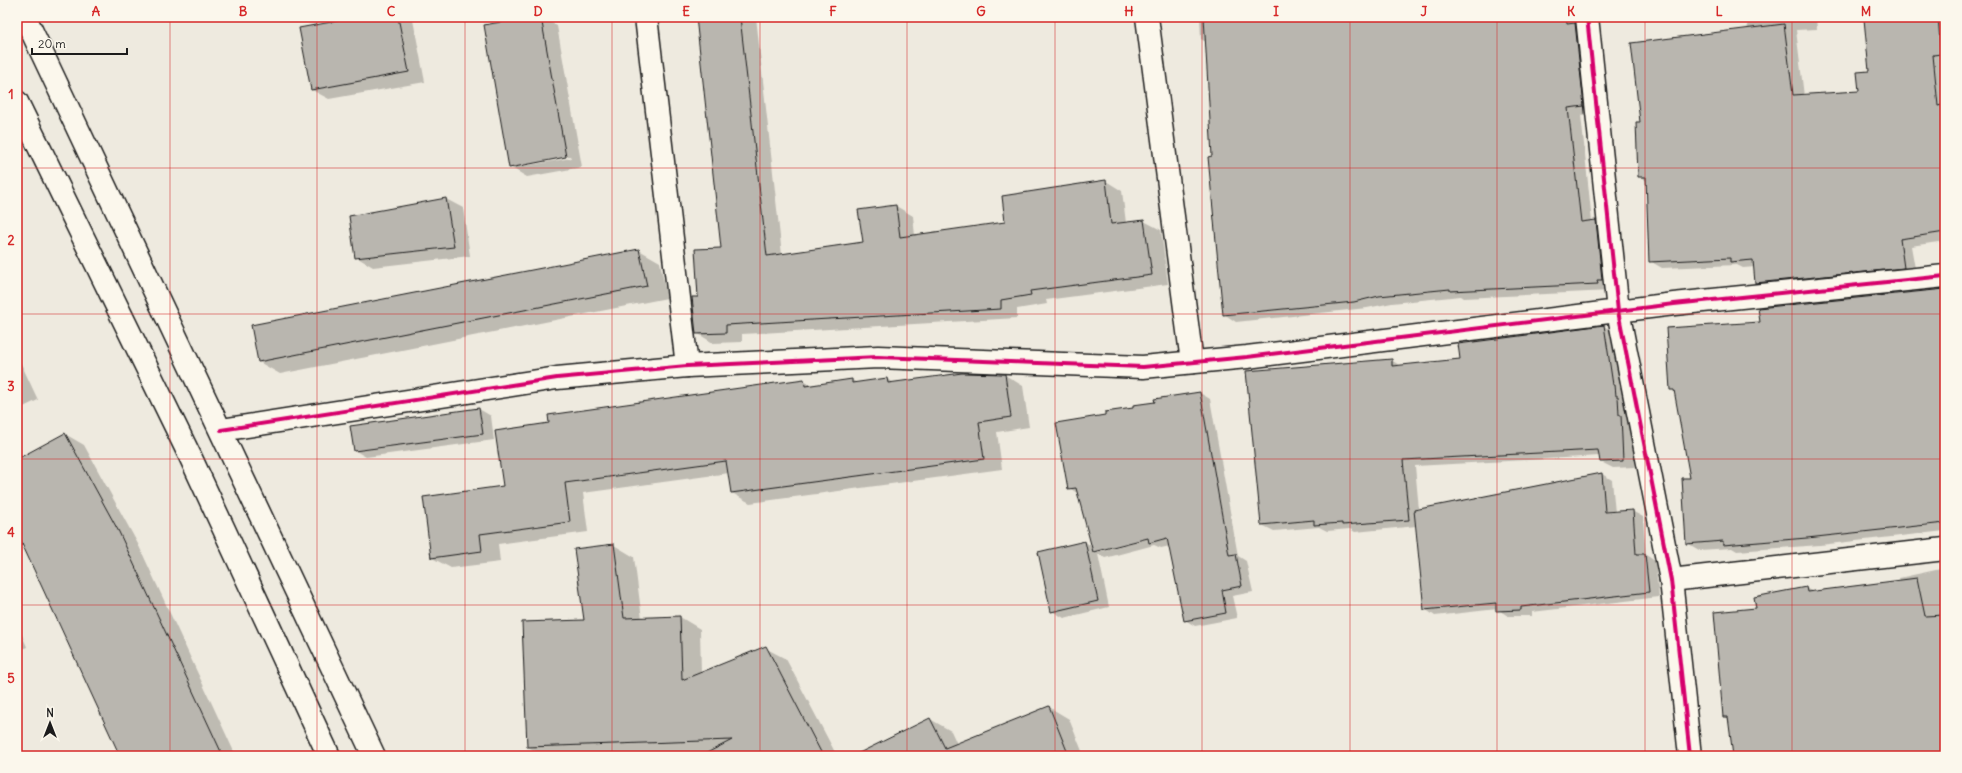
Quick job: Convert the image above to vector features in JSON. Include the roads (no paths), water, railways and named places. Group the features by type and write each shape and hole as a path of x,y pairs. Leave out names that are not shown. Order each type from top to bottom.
{"street":[{"path":"25,17 374,756"},
{"path":"646,17 687,366"},
{"path":"1147,17 1192,362"},
{"path":"1587,17 1618,311 1671,580 1690,756"},
{"path":"17,102 190,456 329,756"},
{"path":"220,430 557,378 687,366 878,357 1143,367 1618,311 1945,276"},
{"path":"1671,580 1945,549"}]}
